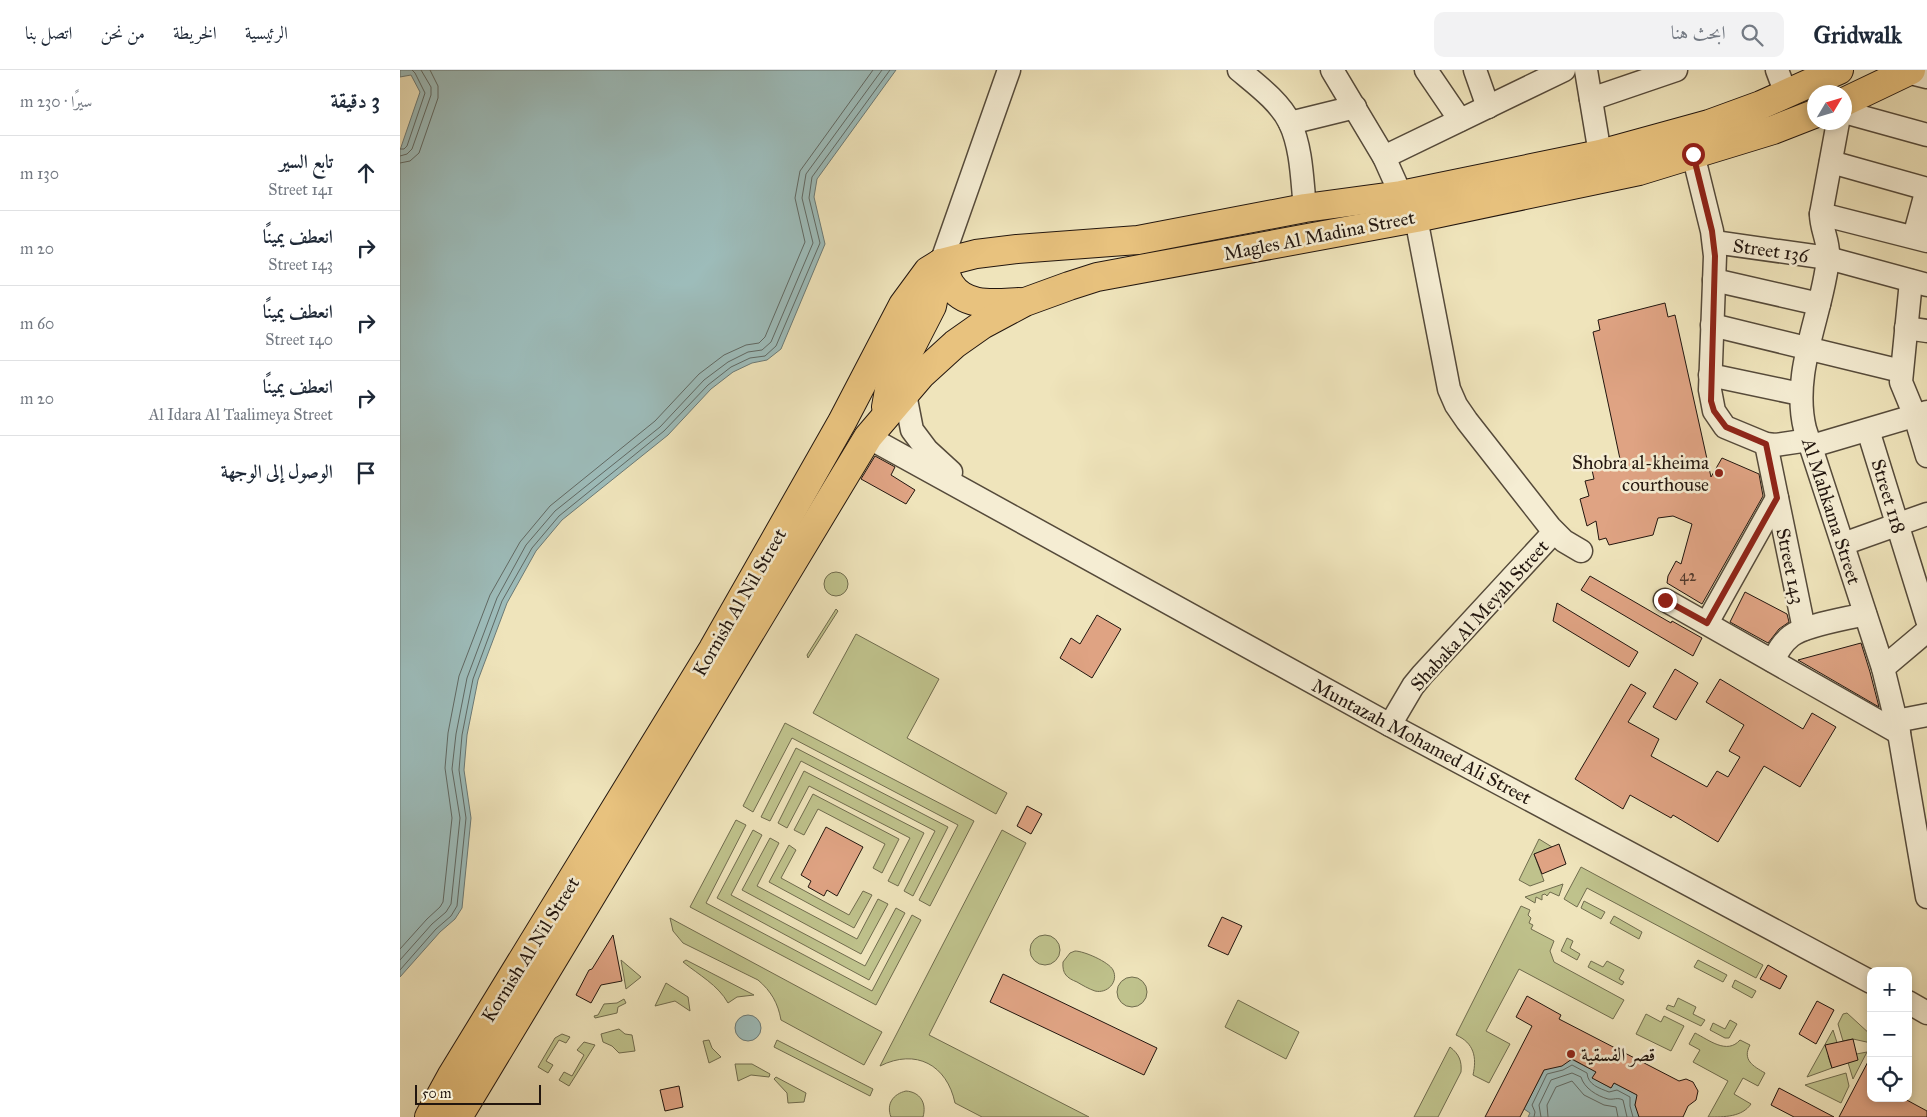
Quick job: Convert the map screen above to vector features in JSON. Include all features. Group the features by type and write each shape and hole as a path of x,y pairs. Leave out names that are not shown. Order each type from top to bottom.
{"highway":[{"name":"Magles Al Madina Street","path":"941,262 976,254 1017,249 1138,240 1305,208 1400,195 1600,154 1710,124 1761,105 1781,82 1839,70"},
{"path":"1852,99 1915,73"},
{"name":"Magles Al Madina Street","path":"877,427 921,375 954,344 982,325 1025,302 1098,277 1416,218 1639,171 1773,130 1807,117"},
{"path":"941,262 951,286 963,297 973,302 983,304 1025,302"},
{"path":"877,427 889,390 932,306 941,262"},
{"name":"Kornish Al Nil Street","path":"429,1117 458,1066 739,604 842,422 903,304 928,272 941,262"},
{"name":"Kornish Al Nil Street","path":"458,1117 877,427"}],"street":[{"name":"Kornish Al Nil Street","path":"941,262 1009,70"},
{"path":"1240,70 1279,106 1290,123 1298,152 1305,208"},
{"path":"1332,70 1384,157 1400,195"},
{"path":"1426,70 1460,120"},
{"path":"1474,70 1488,107"},
{"path":"1384,157 1488,107 1536,76 1564,70"},
{"path":"1586,70 1600,154"},
{"path":"1591,100 1676,70"},
{"path":"1290,123 1354,107"},
{"path":"1852,114 1927,135"},
{"name":"Al Mahkama Street","path":"1837,130 1821,214 1821,221 1828,242 1828,258 1800,394 1802,417 1882,668 1917,786 1927,897"},
{"path":"1693,154 1714,242 1710,375 1711,401 1719,420 1726,427 1766,444 1775,445 1811,443 1868,430 1921,414"},
{"path":"1821,214 1920,239 1927,189 1831,162"},
{"path":"1416,218 1444,374 1456,405 1554,532 1581,551"},
{"name":"Street 136","path":"1714,242 1828,258 1919,283"},
{"path":"1714,280 1819,304"},
{"path":"1919,283 1917,329 1901,371 1901,382 1921,414 1927,456"},
{"path":"1712,324 1901,371"},
{"path":"1710,375 1800,394"},
{"name":"Muntazah Mohamed Ali Street","path":"905,394 910,424 917,438 976,495"},
{"name":"Muntazah Mohamed Ali Street","path":"877,427 911,459 1390,725 1867,980"},
{"name":"Street 118","path":"1868,430 1927,620"},
{"path":"911,459 913,444 917,438"},
{"name":"Street 143","path":"1766,444 1804,629"},
{"path":"1707,623 1777,498"},
{"path":"1843,544 1927,514"},
{"name":"Shabaka Al Meyah Street","path":"1390,725 1413,686 1422,675 1554,532"},
{"path":"1665,600 1773,661 1898,727 1927,715"},
{"path":"1773,661 1780,646 1792,635 1804,629 1865,614"},
{"path":"1882,668 1927,631"},
{"path":"1912,1004 1927,1012"}],"green space":[{"path":"836,572 845,575 848,584 845,593 836,596 827,593 824,584 827,575"},
{"path":"836,609 838,611 808,658 807,655"},
{"path":"856,634 939,679 907,738 1007,793 996,814 813,713"},
{"path":"785,723 974,821 930,906 919,900 958,825 792,738 753,812 743,806"},
{"path":"796,748 948,827 913,896 904,891 935,831 801,761 770,821 761,817"},
{"path":"804,771 924,833 898,886 888,881 910,838 809,786 787,828 778,823"},
{"path":"813,794 899,839 882,873 873,868 885,844 818,809 804,835 794,830"},
{"path":"736,820 746,825 706,903 872,991 912,915 921,920 876,1005 690,907"},
{"path":"753,830 762,835 731,895 865,966 896,908 905,913 869,980 717,898"},
{"path":"1002,830 1026,843 929,1035 1089,1117 982,1117 955,1103 945,1079 928,1064 906,1059 880,1066"},
{"path":"770,838 779,843 757,886 857,939 878,899 888,904 861,954 742,890"},
{"path":"1539,839 1552,847 1534,854 1544,881 1530,886 1519,880"},
{"path":"789,845 796,850 781,878 849,915 863,891 872,895 854,928 769,882"},
{"path":"1581,867 1763,965 1756,978 1587,888 1577,907 1564,899"},
{"path":"1563,884 1559,896 1550,892 1547,896 1545,894 1542,895 1542,900 1536,897 1535,903 1525,897"},
{"path":"1584,901 1605,912 1601,919 1581,908"},
{"path":"1521,906 1530,910 1528,915 1531,918 1529,923 1533,925 1531,929 1554,941 1550,951 1554,962 1624,1000 1613,1019 1519,969 1486,1031 1510,1044 1489,1083 1473,1075 1475,1062 1473,1051 1467,1042 1456,1035"},
{"path":"1614,916 1642,932 1639,939 1610,923"},
{"path":"670,918 882,1032 864,1065 781,1020 776,1003 763,984 683,943 673,931"},
{"path":"1045,935 1056,939 1060,950 1056,961 1045,965 1034,961 1030,950 1034,939"},
{"path":"1567,938 1573,941 1570,948 1580,954 1577,960 1561,951"},
{"path":"1075,951 1096,958 1111,967 1114,979 1108,989 1095,991 1064,973 1063,962 1070,953"},
{"path":"621,960 641,977 626,989"},
{"path":"686,960 754,995 737,997 728,1003 714,986 683,962"},
{"path":"1698,960 1727,975 1723,982 1694,967"},
{"path":"1591,961 1603,967 1607,961 1624,970 1619,979 1624,982 1622,985 1588,967"},
{"path":"1132,977 1143,981 1147,992 1143,1003 1132,1007 1121,1003 1117,992 1121,981"},
{"path":"1735,980 1756,991 1752,998 1732,987"},
{"path":"666,983 688,997 690,1011 675,1001 655,1006"},
{"path":"1678,998 1696,1007 1693,1014 1705,1020 1701,1026 1666,1009 1668,1005 1674,1007"},
{"path":"624,999 626,1003 618,1007 617,1013 595,1018 594,1016 598,1015 604,1004 617,1003"},
{"path":"1238,1000 1299,1032 1286,1059 1225,1027"},
{"path":"1847,1013 1867,1031 1867,1042 1853,1039 1843,1041 1838,1024 1843,1014"},
{"path":"1646,1014 1661,1022 1664,1016 1684,1026 1671,1051 1636,1034"},
{"path":"1730,1020 1737,1024 1729,1038 1725,1038 1710,1030 1713,1023 1725,1029"},
{"path":"619,1029 625,1034 632,1035 635,1051 619,1053 612,1046 603,1042 601,1034"},
{"path":"1833,1030 1840,1052 1828,1056 1832,1068 1807,1077"},
{"path":"1695,1033 1718,1045 1729,1046 1740,1040 1750,1045 1747,1055 1748,1059 1765,1073 1758,1086 1743,1078 1734,1094 1751,1104 1743,1112 1727,1116 1708,1117 1728,1081 1693,1062 1700,1050 1689,1044"},
{"path":"562,1034 570,1037 566,1043 559,1040 546,1061 553,1065 548,1073 538,1067 555,1038"},
{"path":"709,1040 712,1048 721,1057 709,1063 703,1041"},
{"path":"777,1040 873,1089 870,1096 774,1047"},
{"path":"584,1042 595,1045 569,1086 559,1080 564,1072 572,1076 584,1055 577,1050"},
{"path":"1450,1047 1459,1058 1461,1072 1438,1117 1414,1117"},
{"path":"1867,1052 1853,1079 1846,1056"},
{"path":"735,1064 752,1064 770,1074 769,1077 751,1075 738,1081"},
{"path":"1846,1073 1849,1086 1841,1103 1805,1085"},
{"path":"776,1077 806,1093 804,1102 788,1103 787,1093 774,1079"},
{"path":"906,1091 919,1096 921,1099 924,1107 923,1117 891,1117 889,1108 892,1100 897,1094"}],"water":[{"path":"400,70 896,70 817,179 814,197 825,244 781,349 767,360 752,363 733,372 711,389 668,435 562,520 536,551 507,603 478,680 467,735 464,770 471,818 462,908 455,919 440,932 400,977 400,150 420,92 411,75 400,77"},
{"path":"748,1015 757,1019 761,1028 757,1037 748,1041 739,1037 735,1028 739,1019"},
{"path":"1571,1059 1596,1072 1593,1078 1611,1088 1614,1083 1638,1095 1635,1105 1640,1117 1528,1117 1530,1113 1524,1109 1545,1068 1561,1066"}],"building":[{"path":"1665,303 1668,317 1675,315 1711,477 1722,458 1759,474 1763,496 1702,604 1667,583 1668,576 1676,561 1681,564 1692,524 1673,516 1658,518 1653,535 1609,545 1606,538 1599,540 1596,521 1587,526 1580,499 1589,496 1585,481 1594,479 1592,470 1620,459 1593,332 1600,330 1598,320"},
{"path":"875,456 895,467 891,475 915,490 906,504 861,479"},
{"path":"1590,576 1671,623 1672,621 1702,638 1693,656 1581,590"},
{"path":"1745,592 1787,614 1789,622 1779,629 1768,643 1730,622"},
{"path":"1557,603 1638,652 1629,667 1553,621"},
{"path":"1097,615 1121,629 1092,678 1060,658 1071,638 1080,644"},
{"path":"1861,643 1870,672 1879,707 1798,660"},
{"path":"1675,669 1698,683 1676,720 1653,707"},
{"path":"1720,679 1803,729 1812,713 1836,727 1800,787 1764,766 1718,842 1673,815 1671,818 1630,795 1623,809 1575,779 1631,684 1646,693 1628,722 1659,739 1651,756 1707,787 1717,771 1728,777 1740,757 1729,751 1744,725 1706,702"},
{"path":"1027,806 1042,814 1031,834 1017,826"},
{"path":"826,827 863,847 837,896 827,890 824,896 808,887 811,881 801,875"},
{"path":"1559,844 1566,864 1542,874 1534,854"},
{"path":"1222,917 1242,926 1228,955 1208,946"},
{"path":"613,935 622,981 601,985 591,1003 576,995 589,970 592,969"},
{"path":"1768,965 1787,976 1780,989 1760,979"},
{"path":"1003,974 1157,1048 1144,1075 990,1002"},
{"name":"قصر الفسقية","path":"1527,996 1561,1015 1559,1019 1679,1081 1686,1079 1693,1082 1698,1091 1696,1100 1688,1106 1683,1117 1639,1117 1635,1105 1637,1095 1614,1083 1611,1088 1592,1078 1596,1072 1572,1059 1562,1066 1544,1070 1520,1117 1485,1117 1532,1026 1516,1017"},
{"path":"1817,1001 1834,1010 1816,1044 1799,1034"},
{"path":"1853,1039 1858,1060 1832,1068 1825,1045"},
{"path":"1867,1064 1867,1102 1910,1102 1927,1111 1927,1117 1839,1117"},
{"path":"679,1086 683,1107 665,1111 660,1090"},
{"path":"1779,1088 1834,1117 1794,1117 1771,1105"}],"place":[{"name":"Shobra al-kheima courthouse","path":"1719,473"},
{"name":"قصر الفسقية","path":"1571,1054"}],"route":[{"path":"1665,600 1707,623 1777,498 1766,444 1726,427 1719,420 1711,401 1714,242 1693,154"}]}
